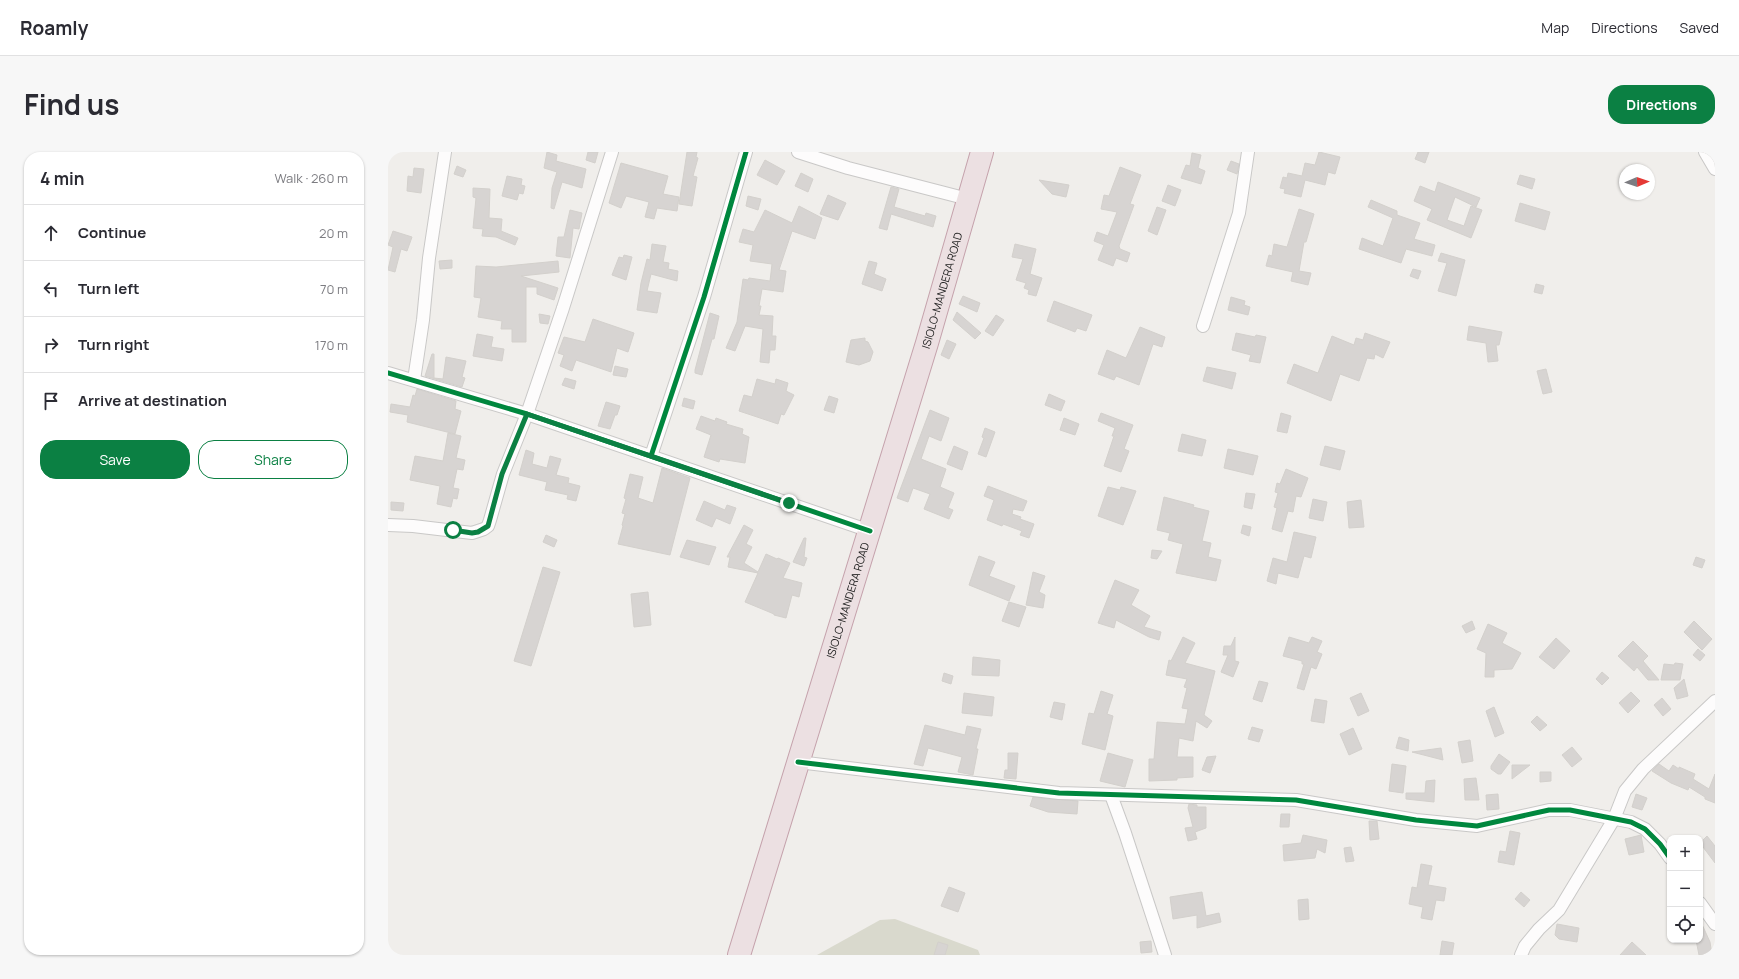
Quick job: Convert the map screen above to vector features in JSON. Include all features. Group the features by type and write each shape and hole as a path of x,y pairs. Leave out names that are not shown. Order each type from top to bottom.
{"highway":[{"name":"ISIOLO-MANDERA ROAD","path":"739,955 927,343 982,152"}],"street":[{"path":"414,380 423,326 429,258 445,152"},
{"path":"388,525 413,526 472,533 488,526 502,474 527,414 564,308 612,152"},
{"path":"651,456 704,297 746,152"},
{"path":"798,152 855,170 968,199"},
{"path":"1203,326 1239,213 1248,152"},
{"path":"1705,152 1715,169"},
{"path":"388,373 527,414 870,531"},
{"path":"1521,955 1525,946 1539,929 1559,910 1614,819 1625,791 1643,769 1715,701"},
{"path":"798,762 1052,792 1296,800 1416,820 1477,826 1549,810 1570,810 1631,822 1645,829 1660,844 1667,854"},
{"path":"1111,795 1165,955"},
{"path":"1702,907 1715,924"}],"shaded area":[{"path":"895,919 978,950 980,955 817,955 880,920"}],"building":[{"path":"547,152 557,155 556,161 586,169 582,188 562,182 554,209 551,208 552,188 557,172 544,168"},
{"path":"588,152 598,152 595,163 586,160"},
{"path":"687,152 697,152 696,157 698,158 693,176 697,177 692,206 679,204"},
{"path":"1319,152 1340,157 1335,174 1328,172 1325,185 1305,180 1301,197 1284,193 1285,189 1280,188 1283,177 1287,178 1288,173 1302,176 1305,163 1315,165"},
{"path":"1418,152 1429,152 1425,163 1415,159"},
{"path":"1192,153 1201,155 1198,168 1205,171 1201,184 1181,178 1186,165 1190,166"},
{"path":"765,160 785,171 777,185 757,175"},
{"path":"1231,161 1239,164 1237,174 1227,170"},
{"path":"621,163 668,176 663,194 679,197 677,211 657,208 654,219 645,217 649,202 626,196 621,208 609,203"},
{"path":"457,166 466,170 463,177 454,174"},
{"path":"1120,167 1141,175 1130,204 1134,205 1119,246 1120,249 1130,253 1127,262 1116,258 1113,266 1098,260 1104,245 1094,241 1097,232 1108,236 1117,212 1101,209 1104,195 1109,196"},
{"path":"414,168 424,169 421,193 407,191 408,176 413,177"},
{"path":"801,173 813,179 808,192 795,186"},
{"path":"1520,175 1535,179 1532,189 1517,184"},
{"path":"507,176 522,179 521,185 525,186 523,194 519,193 517,200 502,196"},
{"path":"1039,180 1069,185 1066,197 1052,194"},
{"path":"1438,182 1480,198 1476,207 1455,197 1447,220 1464,226 1471,206 1482,210 1471,238 1427,220 1432,209 1414,201 1420,186 1435,192"},
{"path":"1168,185 1181,190 1175,206 1162,201"},
{"path":"891,187 899,189 894,207 925,216 926,213 936,216 933,227 891,214 887,230 879,228"},
{"path":"473,188 490,189 489,218 502,219 501,231 518,238 515,245 496,237 482,236 483,229 473,228 476,198 473,197"},
{"path":"828,195 846,203 838,220 820,214"},
{"path":"748,196 761,199 758,210 746,206"},
{"path":"1371,200 1397,211 1397,215 1420,223 1414,239 1435,245 1432,256 1406,249 1401,263 1359,249 1362,238 1383,246 1393,218 1368,207"},
{"path":"1520,203 1550,212 1545,230 1515,221"},
{"path":"799,206 822,218 815,239 792,231 779,270 786,271 783,292 762,289 759,315 773,316 772,336 776,336 775,350 770,350 769,363 760,362 763,329 745,326 735,351 726,348 737,322 743,279 748,280 749,278 770,281 772,264 750,261 753,245 739,242 743,229 754,232 765,210 792,223"},
{"path":"1157,207 1166,210 1157,235 1148,231"},
{"path":"1299,209 1314,214 1306,242 1304,242 1299,271 1311,273 1308,285 1291,281 1293,272 1266,266 1269,255 1272,256 1274,244 1287,247"},
{"path":"570,210 582,213 579,229 573,228 570,258 556,256 558,237 564,237"},
{"path":"393,231 412,237 407,251 401,249 395,272 388,270 393,247 388,245"},
{"path":"652,244 666,246 663,262 669,263 668,269 678,271 677,281 651,274 647,291 661,293 657,313 637,310 641,283 647,259 650,260"},
{"path":"1015,244 1036,249 1030,274 1042,278 1036,296 1028,294 1029,290 1024,288 1026,283 1016,280 1023,259 1012,257"},
{"path":"1441,253 1465,260 1456,296 1438,291 1447,263 1438,261"},
{"path":"624,255 632,257 626,280 612,275 619,257 623,258"},
{"path":"452,260 452,268 440,269 439,261"},
{"path":"558,261 559,272 521,276 558,288 554,300 537,294 537,287 526,287 526,342 512,342 512,329 501,329 502,321 478,317 481,298 474,297 476,266 496,267"},
{"path":"869,261 877,263 874,274 886,279 882,291 862,284"},
{"path":"1413,269 1421,271 1418,279 1410,276"},
{"path":"1536,284 1544,286 1542,294 1534,292"},
{"path":"963,296 980,303 977,312 959,304"},
{"path":"1231,297 1245,301 1244,305 1250,307 1248,315 1228,310"},
{"path":"1054,301 1092,315 1086,331 1077,328 1075,332 1047,321"},
{"path":"957,312 981,333 975,339 953,320"},
{"path":"710,313 719,316 714,339 712,339 702,375 695,373 695,370"},
{"path":"539,314 550,316 548,324 540,323"},
{"path":"996,315 1004,320 993,336 985,331"},
{"path":"593,319 634,333 628,352 617,348 611,372 576,360 572,371 560,366 564,355 558,353 564,337 585,342"},
{"path":"1469,326 1502,332 1499,345 1496,345 1498,361 1488,362 1486,343 1467,340"},
{"path":"1140,327 1165,337 1162,347 1153,344 1139,385 1116,376 1114,380 1098,374 1107,350 1126,358"},
{"path":"1236,333 1255,337 1256,335 1266,337 1260,363 1249,361 1251,355 1232,350"},
{"path":"1365,333 1390,342 1383,358 1375,354 1374,359 1367,358 1359,381 1340,374 1331,401 1287,383 1294,364 1318,373 1332,336 1354,345 1356,338 1363,340"},
{"path":"477,334 493,337 491,347 504,349 502,361 473,356"},
{"path":"865,338 865,341 868,342 873,352 870,361 859,365 846,362 851,340"},
{"path":"947,340 956,344 949,359 941,355"},
{"path":"432,354 434,354 434,378 443,379 446,357 466,361 462,377 465,378 462,387 425,376"},
{"path":"615,366 628,369 626,377 613,375"},
{"path":"1207,367 1236,373 1232,389 1203,381"},
{"path":"1546,369 1552,392 1543,394 1537,371"},
{"path":"565,378 576,381 574,389 562,385"},
{"path":"757,379 775,384 776,379 788,383 786,391 794,395 784,415 781,414 778,424 739,411 744,395 752,397"},
{"path":"417,389 456,401 455,409 461,411 455,434 407,422 408,415 390,412 391,404 410,407 413,395 415,396"},
{"path":"1049,394 1065,401 1061,411 1045,405"},
{"path":"829,396 838,399 834,413 824,410"},
{"path":"684,398 695,401 693,409 682,406"},
{"path":"606,402 620,406 610,429 598,426"},
{"path":"930,410 949,418 941,441 929,436 921,459 946,469 940,487 954,493 948,508 953,510 949,519 924,509 930,494 913,488 908,502 897,498"},
{"path":"1101,413 1133,425 1124,449 1129,451 1121,472 1104,466 1114,436 1112,436 1115,428 1098,421"},
{"path":"1281,413 1291,416 1287,433 1277,431"},
{"path":"701,416 715,421 716,418 727,422 726,424 743,429 742,434 749,437 745,463 720,459 719,462 704,457 711,435 696,429"},
{"path":"1064,418 1079,424 1075,435 1060,430"},
{"path":"985,428 995,432 986,457 978,454 984,438 982,437"},
{"path":"448,433 461,436 456,458 465,460 463,470 457,469 453,488 459,489 457,499 453,498 451,507 437,504 440,486 410,480 415,456 443,461"},
{"path":"1182,434 1206,440 1202,456 1178,451"},
{"path":"954,446 968,452 962,470 947,464"},
{"path":"1325,446 1345,451 1340,470 1320,465"},
{"path":"1228,449 1258,456 1253,475 1224,468"},
{"path":"526,450 534,453 532,464 547,468 550,456 561,459 556,475 569,478 568,483 580,486 576,501 567,499 568,495 545,490 547,482 519,475"},
{"path":"662,468 690,478 670,555 618,544 623,526 625,514 622,513 626,499 624,498 630,474 643,477 638,498 653,503"},
{"path":"1286,469 1308,478 1301,497 1296,496 1293,512 1288,511 1282,532 1272,529 1277,508 1274,507 1278,493 1275,492 1277,483 1280,484"},
{"path":"988,486 1027,501 1023,511 1013,509 1012,514 1021,517 1020,519 1034,524 1029,538 1020,535 1022,531 1003,524 1002,526 987,520 994,500 984,496"},
{"path":"1108,487 1120,490 1121,487 1136,491 1123,525 1098,516"},
{"path":"1246,493 1255,494 1252,509 1244,507"},
{"path":"1164,497 1194,505 1193,507 1209,511 1202,541 1211,543 1208,557 1221,560 1216,581 1176,573 1183,544 1168,540 1170,533 1157,530"},
{"path":"1313,499 1327,502 1323,521 1309,518"},
{"path":"1361,500 1364,527 1349,528 1347,502"},
{"path":"704,501 725,510 727,505 736,508 730,524 716,518 712,527 696,520"},
{"path":"391,502 404,503 403,511 391,510"},
{"path":"744,525 753,530 746,544 752,547 744,563 758,572 766,554 777,559 778,558 790,563 783,578 802,583 799,597 792,595 786,618 774,615 745,602 758,573 728,567 730,557 727,557"},
{"path":"1243,525 1251,527 1249,536 1241,533"},
{"path":"1294,532 1316,537 1311,558 1304,556 1298,578 1278,573 1276,584 1267,581 1273,558 1287,562"},
{"path":"546,535 557,540 554,547 543,542"},
{"path":"804,538 806,538 804,557 807,558 804,566 793,562"},
{"path":"687,540 716,547 709,565 680,557"},
{"path":"1152,550 1162,551 1157,559 1151,558"},
{"path":"979,556 995,562 989,576 1015,586 1009,601 969,585"},
{"path":"1696,557 1705,560 1702,568 1693,565"},
{"path":"543,567 560,572 531,666 514,661"},
{"path":"1033,572 1045,576 1039,592 1045,595 1043,608 1026,605"},
{"path":"1115,580 1139,590 1131,605 1150,616 1144,627 1161,632 1159,640 1149,637 1116,620 1114,628 1098,623"},
{"path":"648,592 651,625 634,627 631,594"},
{"path":"1009,602 1026,607 1019,627 1002,621"},
{"path":"1472,621 1475,629 1466,633 1462,626"},
{"path":"1694,621 1712,639 1702,650 1684,632"},
{"path":"1488,624 1507,633 1502,643 1521,653 1512,669 1494,670 1494,677 1485,677 1486,653 1477,649"},
{"path":"1183,637 1195,643 1185,663 1215,671 1204,715 1212,721 1207,728 1196,721 1193,741 1179,738 1177,757 1193,757 1193,777 1177,778 1177,780 1149,781 1149,759 1154,759 1157,722 1185,724 1188,709 1182,708 1187,688 1184,687 1187,679 1166,675 1169,660 1171,661"},
{"path":"1235,637 1235,661 1239,662 1233,677 1221,672 1228,655 1223,655 1224,646 1231,646"},
{"path":"1289,637 1309,643 1312,637 1322,641 1317,652 1322,654 1316,669 1311,667 1304,690 1297,688 1304,664 1302,664 1302,661 1283,656"},
{"path":"1556,638 1570,651 1554,669 1539,657"},
{"path":"1633,641 1648,656 1643,661 1659,680 1648,680 1637,667 1634,671 1618,656"},
{"path":"1698,649 1705,655 1700,661 1693,655"},
{"path":"973,657 1000,660 999,676 972,675"},
{"path":"1675,663 1683,664 1680,680 1661,680 1664,664 1674,665"},
{"path":"1602,672 1609,678 1602,685 1596,679"},
{"path":"944,673 953,676 951,684 942,681"},
{"path":"1684,679 1688,696 1677,699 1674,688"},
{"path":"1259,681 1268,683 1262,702 1253,699"},
{"path":"1101,691 1113,695 1107,714 1113,716 1105,750 1082,744 1089,713 1094,714"},
{"path":"1631,692 1640,701 1628,713 1619,703"},
{"path":"964,693 994,697 992,716 962,713"},
{"path":"1361,693 1369,711 1358,716 1350,698"},
{"path":"1662,698 1671,709 1663,716 1654,705"},
{"path":"1315,699 1327,701 1324,723 1311,721"},
{"path":"1054,702 1065,704 1062,720 1050,717"},
{"path":"1494,707 1504,733 1495,737 1486,711"},
{"path":"1537,716 1547,725 1540,731 1531,722"},
{"path":"925,725 965,735 967,726 981,729 976,749 978,749 973,775 958,772 962,757 928,748 923,766 914,764"},
{"path":"1252,727 1263,730 1259,742 1248,739"},
{"path":"1353,728 1362,749 1349,755 1340,734"},
{"path":"1399,737 1409,740 1408,751 1396,748"},
{"path":"1470,740 1473,761 1462,763 1458,742"},
{"path":"1572,747 1582,759 1572,767 1562,755"},
{"path":"1441,748 1443,760 1412,752"},
{"path":"1008,753 1018,753 1016,779 1004,778 1005,770 1008,770"},
{"path":"1108,753 1133,760 1125,787 1100,781"},
{"path":"1499,754 1510,762 1501,774 1498,774 1491,769 1491,766"},
{"path":"1216,756 1210,773 1202,770 1207,757"},
{"path":"1392,764 1406,766 1403,793 1389,791"},
{"path":"1659,764 1669,771 1673,765 1679,769 1679,767 1695,774 1693,779 1709,789 1715,774 1715,803 1705,799 1705,797 1689,787 1688,790 1671,783 1652,771"},
{"path":"1512,765 1530,765 1512,779"},
{"path":"1540,772 1551,772 1551,781 1540,782"},
{"path":"1476,778 1479,800 1465,800 1464,779"},
{"path":"1435,780 1434,802 1406,799 1406,793 1425,793 1426,781"},
{"path":"1498,794 1499,809 1487,810 1486,795"},
{"path":"1636,794 1647,798 1642,810 1632,807"},
{"path":"1033,797 1078,801 1077,814 1048,812 1030,806"},
{"path":"1189,804 1197,805 1197,807 1206,807 1206,828 1195,832 1197,839 1188,841 1185,828 1193,827 1188,808"},
{"path":"1281,814 1290,814 1289,827 1280,827"},
{"path":"1369,821 1377,821 1379,839 1370,840"},
{"path":"1510,831 1520,833 1514,865 1498,862 1500,851 1506,852"},
{"path":"1303,835 1327,840 1325,853 1317,849 1315,858 1284,861 1283,845 1301,843"},
{"path":"1641,835 1644,852 1629,855 1625,839"},
{"path":"1707,836 1715,846 1715,863 1703,847 1703,840"},
{"path":"1351,847 1354,861 1346,862 1344,848"},
{"path":"1421,864 1432,866 1428,885 1446,888 1444,901 1436,900 1432,920 1421,918 1423,907 1409,904 1412,887 1417,888"},
{"path":"949,887 965,893 958,912 941,906"},
{"path":"1202,892 1206,916 1219,913 1221,922 1197,928 1197,915 1173,919 1170,897"},
{"path":"1521,892 1530,900 1524,907 1515,899"},
{"path":"1308,899 1309,919 1299,920 1298,900"},
{"path":"1557,924 1579,928 1577,942 1559,939 1555,935"},
{"path":"1703,927 1710,942 1712,955 1699,955 1697,943 1703,943"},
{"path":"1151,941 1152,952 1141,953 1140,942"},
{"path":"1442,941 1454,943 1452,955 1440,955"},
{"path":"938,942 948,945 945,955 934,955"},
{"path":"1632,942 1646,955 1620,955"}],"cycle path":[{"path":"651,456 704,297 746,152"},
{"path":"388,373 527,414 870,531"},
{"path":"798,762 1059,793 1296,800 1416,820 1477,826 1549,810 1570,810 1631,822 1645,829 1660,844 1667,854"}],"route":[{"path":"453,530 472,533 478,532 488,526 502,474 527,414 789,503"}]}
